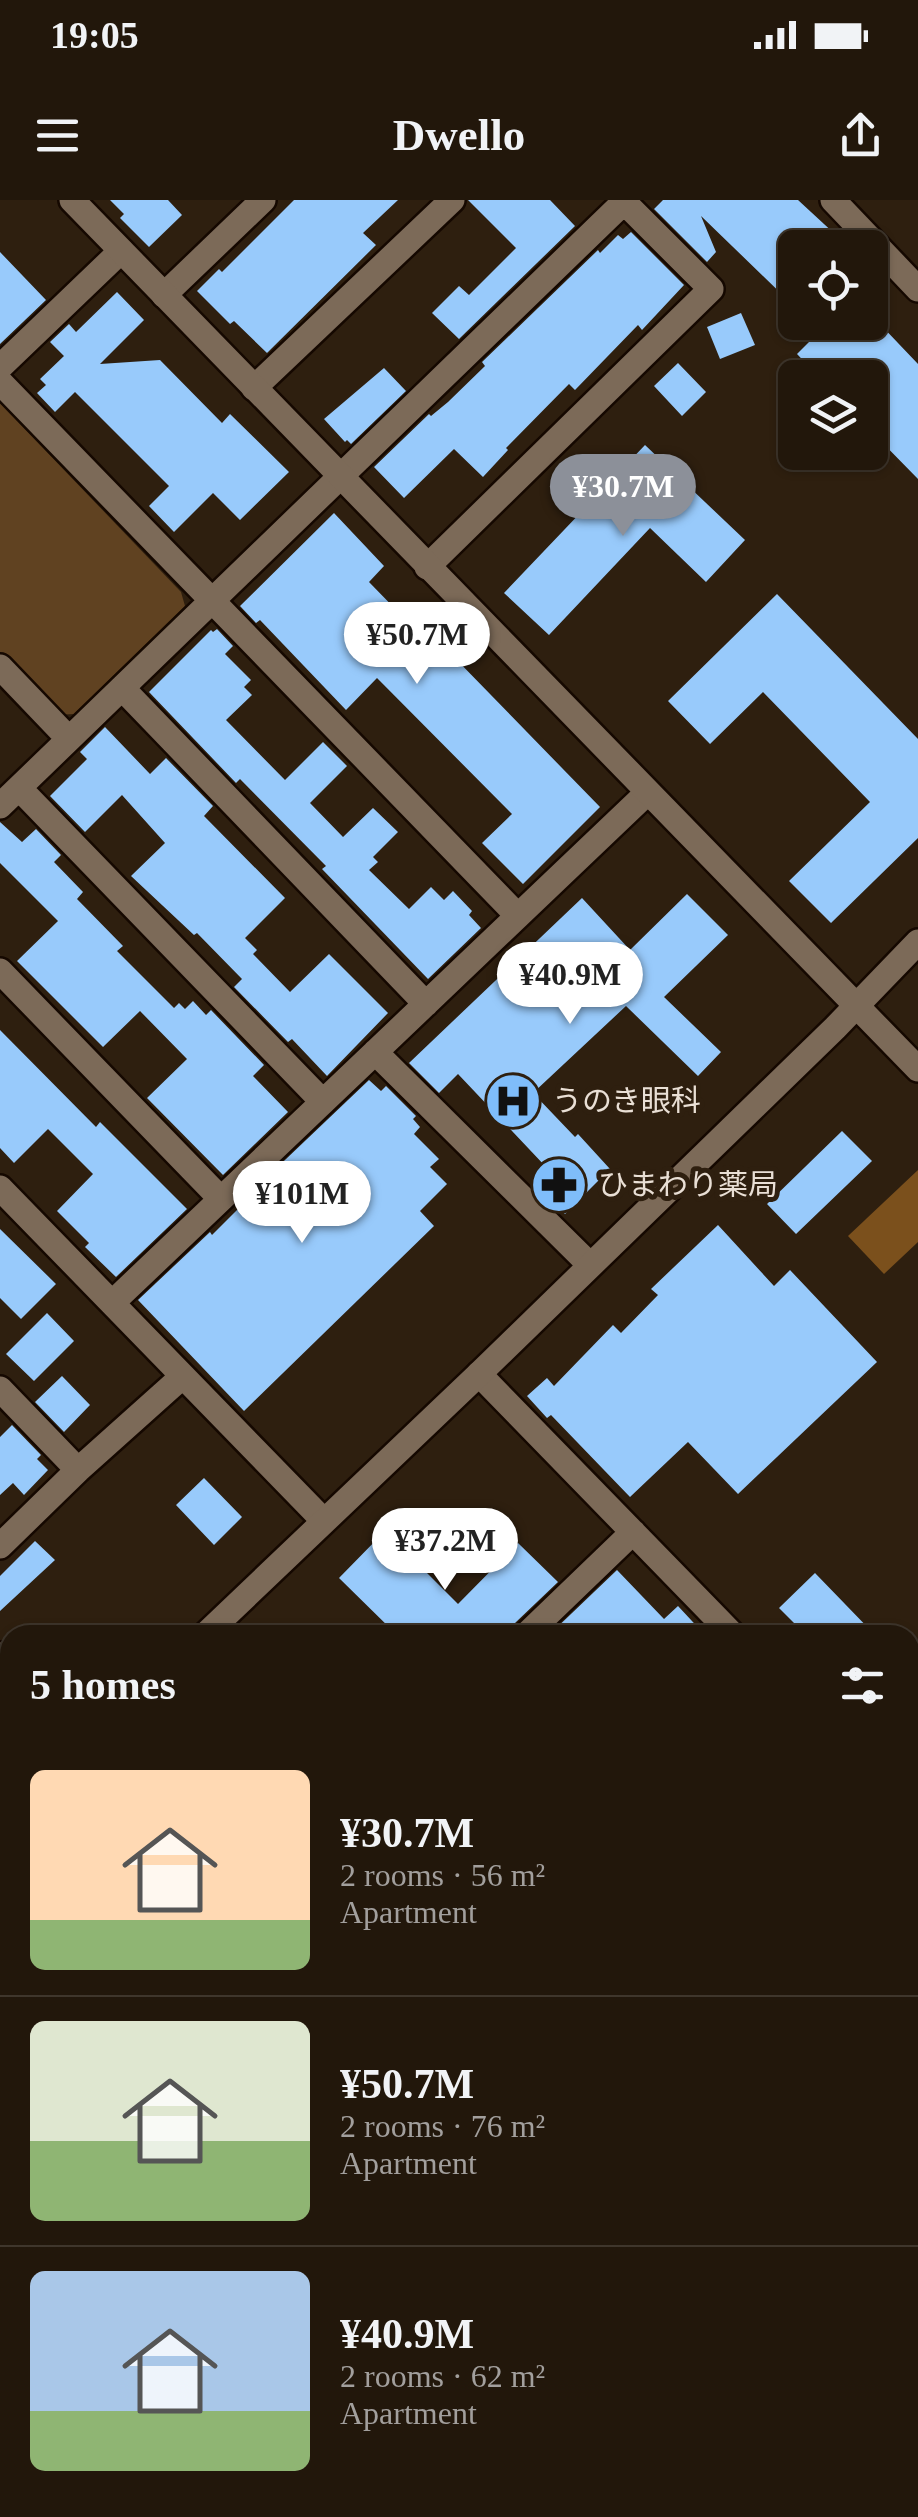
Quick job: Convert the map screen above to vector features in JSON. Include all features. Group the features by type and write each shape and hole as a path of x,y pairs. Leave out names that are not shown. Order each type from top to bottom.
{"street":[{"path":"72,200 918,1069"},
{"path":"164,295 263,200"},
{"path":"254,388 452,200"},
{"path":"833,200 918,289"},
{"path":"0,806 623,201 711,289 427,567"},
{"path":"0,367 120,251"},
{"path":"0,382 518,916"},
{"path":"0,667 69,739"},
{"path":"122,688 426,1004"},
{"path":"19,788 322,1102"},
{"path":"112,1303 648,793"},
{"path":"215,1625 479,1374 918,942"},
{"path":"0,971 220,1200"},
{"path":"376,1052 589,1264"},
{"path":"0,1188 323,1520"},
{"path":"479,1374 724,1625"},
{"path":"0,1546 183,1376"},
{"path":"0,1389 78,1470"},
{"path":"536,1625 633,1532"}],"shaded area":[{"path":"0,403 181,592 185,606 74,714 56,715 0,656"},
{"path":"918,1170 918,1242 884,1274 848,1236"}],"building":[{"path":"110,200 168,200 182,215 149,247 120,218 124,214"},
{"path":"294,200 398,200 363,233 376,245 267,353 197,291 219,269 222,272"},
{"path":"468,200 550,200 575,226 459,339 432,313 459,286 469,295 516,248"},
{"path":"663,200 798,200 830,230 778,230 778,291 701,216 716,252 707,262 654,209"},
{"path":"631,232 684,285 642,330 638,325 575,390 569,384 483,477 454,449 404,498 374,467 429,414 448,402 485,366 482,362 598,250 600,253 618,235 623,239"},
{"path":"0,252 46,300 0,344"},
{"path":"117,292 144,320 100,364 160,360 222,423 230,414 289,472 240,520 213,493 174,532 149,506 169,486 75,392 55,412 37,393 46,385 40,379 64,356 50,342 69,324 76,332"},
{"path":"741,313 755,345 720,359 707,327"},
{"path":"888,332 918,364 918,479 888,448 888,360 803,360 797,354 811,340 888,340"},
{"path":"678,363 706,392 682,416 654,386"},
{"path":"384,368 406,391 351,444 345,442 324,419"},
{"path":"645,445 745,540 706,582 650,528 549,635 504,593"},
{"path":"334,513 384,566 369,582 405,619 411,613 600,807 523,884 482,843 512,814 377,678 346,710 260,620 256,623 240,606"},
{"path":"777,594 918,739 918,838 831,923 789,881 870,802 763,692 710,744 668,701"},
{"path":"217,629 233,646 225,654 251,680 244,687 252,695 226,720 285,780 323,742 347,766 310,803 343,837 373,808 398,832 373,857 378,862 369,870 409,909 431,887 444,900 453,891 472,911 469,915 481,928 428,979 322,869 326,866 240,779 236,783 149,692 211,630"},
{"path":"105,727 150,774 166,758 213,806 204,816 285,898 245,938 257,950 253,954 290,992 329,954 388,1013 327,1076 234,987 242,979 197,933 194,935 131,876 165,843 122,795 85,832 50,796 87,759 80,752"},
{"path":"0,822 22,842 36,829 61,855 54,862 83,892 77,899 123,946 117,951 174,1008 179,1003 185,1009 193,1001 206,1015 211,1010 264,1065 253,1076 288,1112 223,1175 147,1098 187,1059 140,1011 103,1047 17,961 58,921 0,863"},
{"path":"687,894 728,935 664,997 721,1052 698,1076 626,1006 533,1093 610,1169 565,1214 532,1181 546,1167 458,1074 439,1093 409,1063 582,898 630,950"},
{"path":"0,1030 96,1127 100,1122 187,1209 116,1277 85,1247 89,1243 57,1211 93,1174 48,1129 14,1163 0,1148"},
{"path":"369,1080 381,1091 386,1086 416,1116 413,1119 420,1127 414,1134 439,1159 430,1167 447,1184 420,1211 434,1226 244,1411 138,1300 210,1232 212,1235 245,1198"},
{"path":"842,1131 872,1161 796,1234 767,1204"},
{"path":"718,1225 774,1286 790,1270 877,1362 738,1494 688,1442 630,1497 551,1415 547,1418 527,1396 547,1378 554,1386 613,1325 621,1333 658,1295 651,1289"},
{"path":"0,1229 56,1284 21,1319 0,1298"},
{"path":"47,1313 74,1341 34,1381 6,1354"},
{"path":"62,1376 90,1405 64,1432 35,1402"},
{"path":"12,1425 41,1455 37,1459 48,1470 24,1495 13,1483 0,1495 0,1437"},
{"path":"204,1478 242,1517 214,1545 176,1505"},
{"path":"385,1531 458,1604 518,1543 558,1582 514,1625 387,1625 339,1578"},
{"path":"35,1541 55,1560 0,1611 0,1576"},
{"path":"617,1570 664,1619 678,1606 696,1625 559,1625"},
{"path":"815,1573 865,1625 796,1625 779,1608"}],"place":[{"name":"うのき眼科","path":"513,1101"},
{"name":"ひまわり薬局","path":"559,1185"}]}
